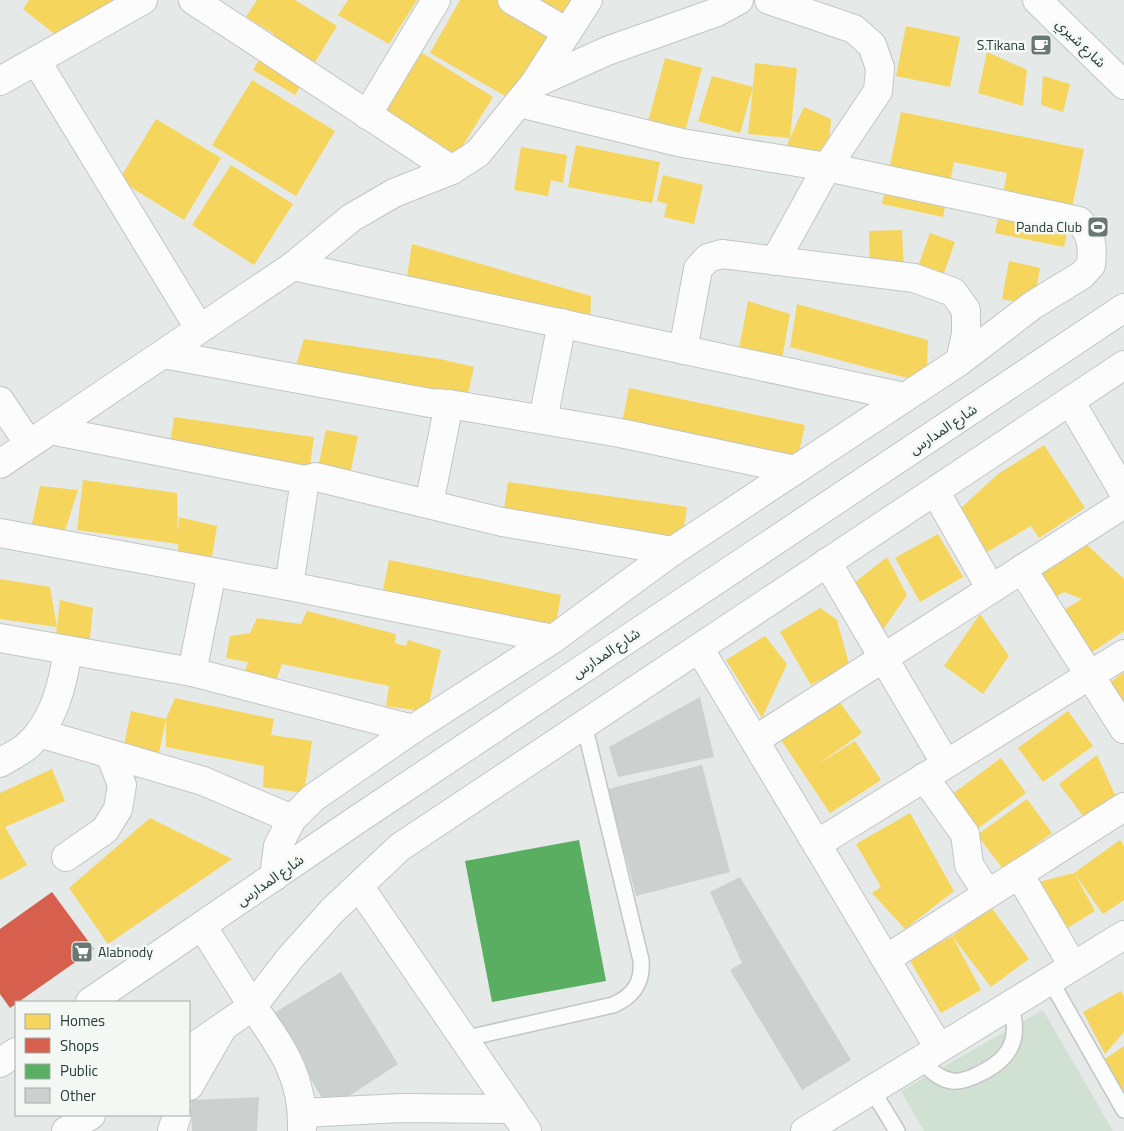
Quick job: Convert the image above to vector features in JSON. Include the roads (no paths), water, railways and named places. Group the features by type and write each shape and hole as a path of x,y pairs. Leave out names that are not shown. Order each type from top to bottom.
{"street":[{"path":"0,80 36,62 143,0"},
{"path":"193,0 452,170"},
{"path":"367,115 436,0"},
{"path":"512,0 567,32"},
{"path":"0,464 293,266 351,218 385,198 452,170 478,153 526,93 588,0"},
{"path":"526,93 607,52 717,12 739,0"},
{"path":"768,0 854,29 872,45 880,68 878,91 827,167 775,261"},
{"name":"شارع شيري","path":"1037,0 1124,85"},
{"path":"36,62 200,328"},
{"path":"274,877 278,846 292,820 314,798 413,729 553,639 674,551 904,396 960,361 1033,306 1082,275 1091,264 1090,236 1086,228 1079,222 827,167 682,143 526,93"},
{"path":"683,350 698,269 708,258 722,254 914,278 953,292 966,310 966,334 960,361"},
{"path":"293,266 904,396"},
{"name":"شارع المدارس","path":"91,1001 1124,308"},
{"path":"543,420 562,323"},
{"path":"163,354 430,403 449,404 620,434 796,470 803,465"},
{"path":"190,1049 253,1006 290,958 332,911 400,847 1124,365"},
{"path":"0,401 40,437 304,480 316,477 502,522 674,551"},
{"path":"1070,401 1124,493"},
{"path":"428,504 449,404"},
{"path":"289,586 304,480"},
{"path":"935,491 991,589"},
{"path":"755,740 1124,504"},
{"path":"0,534 289,586 553,639"},
{"path":"827,562 884,657 965,834 969,865 988,894"},
{"path":"1022,569 1124,729"},
{"path":"192,672 212,572"},
{"path":"0,638 192,672 413,729"},
{"path":"699,648 886,959 930,1054"},
{"path":"0,764 54,707 64,679 68,650"},
{"path":"817,844 1124,654"},
{"path":"22,741 110,754 203,782 292,820"},
{"path":"66,857 105,830 118,809 122,785 110,754"},
{"path":"886,959 1124,806"},
{"path":"1019,874 1073,966"},
{"path":"359,886 527,1131"},
{"path":"202,926 253,1006 274,1034 288,1059 297,1084 302,1122 403,1120 512,1109"},
{"path":"805,1131 1124,936"},
{"path":"190,1084 223,1027"},
{"path":"0,1063 15,1053"},
{"path":"66,1131 89,1116"},
{"path":"172,1131 177,1116"}],"lane":[{"path":"464,1039 613,1005 628,997 639,983 642,972 641,960 584,724"},
{"path":"1050,980 1124,1110"},
{"path":"930,1054 940,1077 952,1080 968,1080 987,1070 1004,1059 1012,1046 1015,1018 1010,1004"},
{"path":"872,1090 897,1131"}],"place":[{"name":"S.Tikana","path":"1041,45"},
{"name":"Panda Club","path":"1098,227"},
{"name":"Alabnody","path":"82,952"}]}
